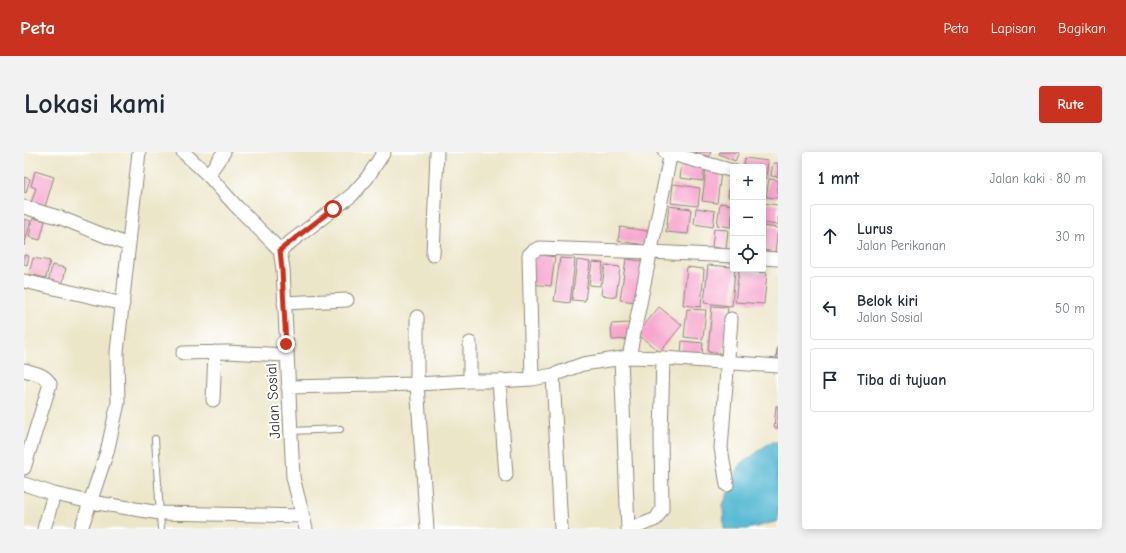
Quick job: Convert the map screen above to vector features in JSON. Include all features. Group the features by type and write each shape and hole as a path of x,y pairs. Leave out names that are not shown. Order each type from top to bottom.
{"street":[{"path":"81,529 107,452 118,403 117,352 139,152"},
{"path":"182,152 208,175 235,205 280,250 352,195 367,178 384,152"},
{"path":"208,175 224,152"},
{"path":"432,254 437,152"},
{"path":"663,358 662,508 656,519 630,529 625,358 651,252 669,152 730,170"},
{"path":"24,206 61,218 128,245"},
{"path":"532,378 529,255 532,252 539,248 730,256"},
{"name":"Jalan Sosial","path":"280,250 293,477 306,529"},
{"path":"766,258 778,259"},
{"path":"24,281 123,304"},
{"path":"284,303 347,300"},
{"path":"417,317 417,384 427,529"},
{"path":"727,485 721,448 731,319"},
{"path":"470,343 470,381"},
{"path":"213,400 215,352"},
{"path":"183,353 215,352 286,355"},
{"path":"288,387 499,381 553,375 583,364 625,358 663,358 778,366"},
{"path":"24,370 42,375 48,379 50,384 24,468"},
{"path":"553,375 561,529"},
{"path":"499,381 506,475"},
{"path":"24,484 54,494 91,502 160,513 303,516"},
{"path":"44,529 54,494"}],"lane":[{"path":"290,431 340,429"},
{"path":"155,439 161,529"}],"water":[{"path":"771,442 778,442 778,521 747,529 724,529 723,505 740,465"}],"building":[{"path":"695,152 711,152 709,157"},
{"path":"720,152 739,152 735,161 719,154"},
{"path":"745,158 768,161 766,179 766,164 744,164"},
{"path":"682,163 705,165 703,181 680,178"},
{"path":"773,163 778,163 778,177 771,176"},
{"path":"706,170 721,172 717,203 702,201"},
{"path":"35,171 54,177 45,207 31,203 36,188 31,186"},
{"path":"24,177 30,179 26,193 24,192"},
{"path":"769,179 778,180 778,198 766,197"},
{"path":"730,180 730,197 728,197"},
{"path":"673,184 700,188 698,206 671,203"},
{"path":"720,203 730,205 730,227 717,225"},
{"path":"766,203 778,205 778,225 766,223"},
{"path":"669,206 691,209 688,234 666,232"},
{"path":"696,208 715,211 713,227 694,224"},
{"path":"33,218 45,221 40,240 29,237"},
{"path":"24,219 31,221 24,246"},
{"path":"766,226 778,228 775,252 766,250"},
{"path":"620,227 648,231 646,245 618,241"},
{"path":"714,229 728,230 726,249 712,247"},
{"path":"535,254 555,257 551,286 531,284"},
{"path":"24,255 29,256 27,265 24,264"},
{"path":"33,258 50,261 46,278 29,274"},
{"path":"560,258 575,259 570,303 554,301"},
{"path":"626,259 642,261 636,302 620,300"},
{"path":"577,260 590,262 585,301 572,300"},
{"path":"592,262 603,263 600,286 589,285"},
{"path":"52,265 66,268 62,286 48,283"},
{"path":"605,265 620,267 616,297 601,295"},
{"path":"708,265 730,267 730,272 735,272 732,306 704,303"},
{"path":"687,267 704,269 701,307 683,305"},
{"path":"739,272 767,273 764,304 735,302"},
{"path":"712,306 728,307 724,354 708,352"},
{"path":"659,307 682,325 660,352 637,334"},
{"path":"687,309 706,310 703,339 684,337"},
{"path":"629,323 629,339 612,340 611,324"},
{"path":"682,341 703,343 702,357 681,355"},
{"path":"778,347 778,361 776,360"},
{"path":"776,406 778,406 778,428 774,428"}],"route":[{"path":"286,344 280,250 333,209"}]}
